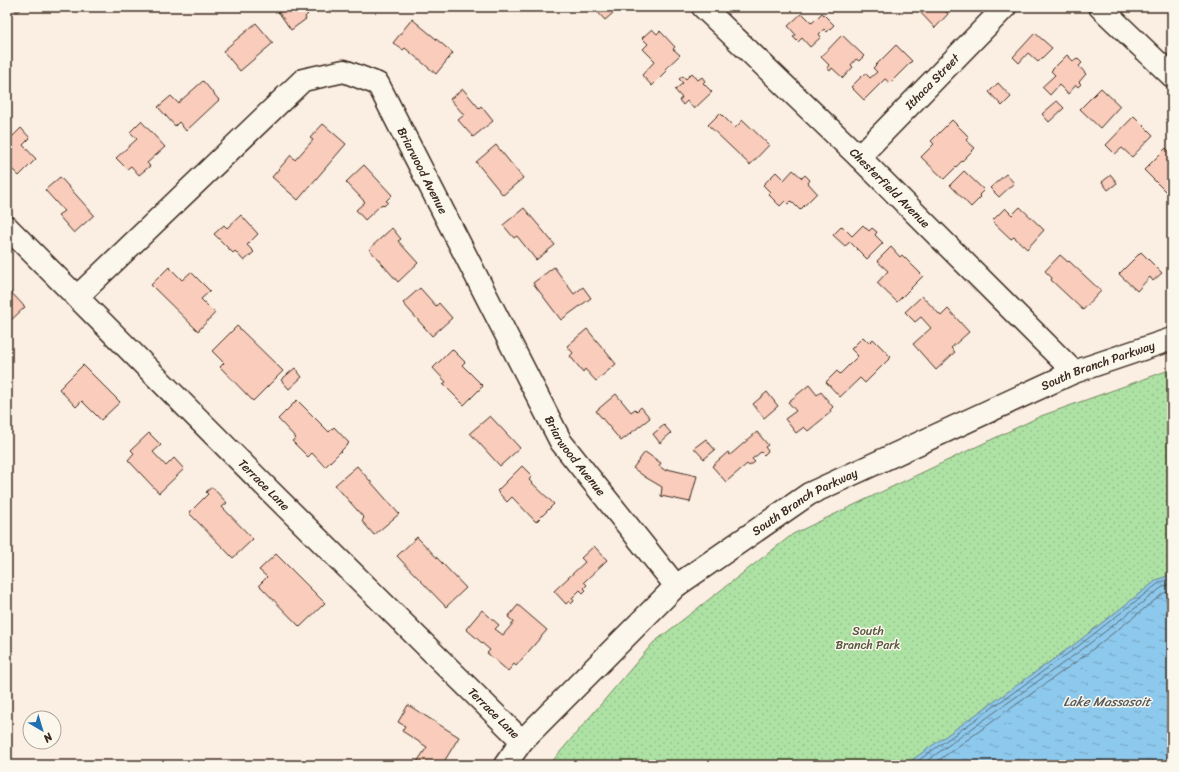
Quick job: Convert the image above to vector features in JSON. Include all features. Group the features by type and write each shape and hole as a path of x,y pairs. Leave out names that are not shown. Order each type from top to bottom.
{"street":[{"name":"Chesterfield Avenue","path":"702,7 859,157 1074,372"},
{"name":"Ithaca Street","path":"859,157 1005,7"},
{"path":"1100,7 1172,76"},
{"name":"Briarwood Avenue","path":"77,297 303,80 344,71 378,84 561,442 676,586"},
{"name":"Terrace Lane","path":"7,227 522,741"},
{"name":"South Branch Parkway","path":"505,765 522,741 676,586 809,494 1074,372 1172,339"}],"green space":[{"name":"South Branch Park","path":"1172,369 1172,574 1157,580 1075,644 905,765 549,765 653,643 793,534 1041,416"}],"water":[{"name":"Lake Massasoit","path":"1172,574 1172,765 905,765 1075,644 1157,580"}],"building":[{"path":"13,7 24,7 17,12"},
{"path":"275,7 306,7 304,9 308,14 305,17 306,19 291,30"},
{"path":"593,7 620,7 605,20"},
{"path":"926,7 942,7 948,14 935,28 920,12"},
{"path":"802,13 812,23 822,13 834,25 827,32 824,29 819,34 821,37 810,47 802,38 798,42 793,37 796,35 788,26"},
{"path":"412,19 453,53 436,74 405,48 403,50 393,43"},
{"path":"256,23 273,43 240,71 223,51"},
{"path":"652,29 657,34 660,31 675,47 673,49 680,55 665,69 667,71 652,86 642,75 655,61 643,49 648,44 642,38"},
{"path":"1035,33 1052,48 1038,62 1028,53 1019,63 1013,57"},
{"path":"842,35 864,56 859,61 856,59 851,65 853,67 843,78 832,68 830,71 827,68 829,65 821,57"},
{"path":"896,45 912,61 890,83 885,79 864,100 851,87 865,73 870,78 877,72 873,68"},
{"path":"1067,55 1073,61 1077,58 1082,63 1079,66 1086,74 1079,82 1081,84 1078,87 1076,85 1068,94 1059,85 1050,95 1042,87 1055,75 1051,71"},
{"path":"692,73 698,80 702,77 705,81 703,83 712,92 694,109 687,101 683,105 679,100 682,98 675,90 683,83 679,79 683,76 686,79"},
{"path":"203,81 219,100 186,131 179,122 175,126 158,107 171,96 178,103"},
{"path":"998,83 1011,97 1002,106 989,92"},
{"path":"1101,88 1120,106 1100,128 1080,109"},
{"path":"463,89 479,108 481,106 493,121 473,137 458,120 464,115 450,99"},
{"path":"1057,101 1064,108 1049,122 1042,114"},
{"path":"720,113 735,128 743,120 769,145 750,165 708,125"},
{"path":"1134,116 1153,135 1132,157 1122,148 1115,154 1106,145"},
{"path":"952,120 969,137 966,140 975,148 944,179 921,157 934,144 931,141"},
{"path":"141,121 165,147 147,163 150,166 139,175 131,166 127,169 116,158 137,139 130,132"},
{"path":"323,124 346,144 298,200 272,177 291,155 295,160 313,140 310,138"},
{"path":"21,128 30,138 23,145 36,159 19,176 7,164 7,130 13,136"},
{"path":"496,145 523,178 503,195 476,162"},
{"path":"1166,148 1172,154 1172,189 1167,193 1144,170"},
{"path":"364,165 392,195 386,201 388,202 384,206 382,204 365,220 356,210 365,202 346,182"},
{"path":"793,170 802,178 805,175 810,180 808,183 817,193 800,210 791,201 788,204 785,201 780,206 768,194 770,192 763,185 776,172 784,180"},
{"path":"964,171 984,190 979,195 981,197 971,207 950,185"},
{"path":"1006,174 1014,183 999,197 990,188"},
{"path":"1111,175 1117,183 1108,190 1102,182"},
{"path":"60,177 94,215 74,233 58,215 64,211 45,190"},
{"path":"1020,207 1044,230 1027,249 1014,237 1011,239 992,221 1005,208 1012,215"},
{"path":"524,208 555,245 536,260 517,236 514,238 503,225"},
{"path":"241,215 258,234 247,245 254,252 244,261 235,251 233,253 214,234 224,225 227,228"},
{"path":"863,225 869,231 872,228 877,232 875,235 883,243 867,259 850,242 845,246 833,235 842,226 852,236"},
{"path":"392,228 401,239 398,241 418,263 398,282 369,249"},
{"path":"891,247 900,257 902,255 923,276 897,302 877,283 888,271 877,261"},
{"path":"1141,252 1162,273 1153,281 1150,277 1137,291 1119,274"},
{"path":"1060,255 1068,262 1069,261 1101,291 1083,310 1051,280 1052,278 1045,271"},
{"path":"169,267 182,280 191,272 210,291 201,299 215,313 198,331 151,285"},
{"path":"554,267 574,294 583,287 591,298 561,320 533,283"},
{"path":"7,288 25,307 7,324"},
{"path":"420,288 436,306 439,303 452,318 432,336 403,303"},
{"path":"922,296 941,316 948,309 969,332 951,348 955,352 936,370 913,344 931,328 921,317 915,322 905,312"},
{"path":"237,326 283,371 253,401 220,367 224,363 212,351"},
{"path":"587,329 616,364 596,381 585,369 583,372 570,356 573,353 567,346"},
{"path":"863,337 869,343 873,339 891,357 865,383 860,378 840,397 826,382 837,371 840,374 858,356 851,349"},
{"path":"452,349 465,362 462,365 483,386 464,405 443,384 446,382 433,368"},
{"path":"83,365 120,402 101,420 82,401 76,407 59,389"},
{"path":"295,368 302,377 289,389 281,380"},
{"path":"809,385 817,395 821,392 833,407 830,410 831,412 808,431 804,427 796,433 785,419 796,411 788,402"},
{"path":"767,392 778,406 764,418 753,404"},
{"path":"616,394 631,412 635,409 637,411 641,407 650,418 621,441 596,411"},
{"path":"297,400 329,432 334,427 349,443 325,467 312,453 308,457 292,441 296,438 278,419"},
{"path":"490,416 520,448 500,466 470,433"},
{"path":"664,425 671,433 660,443 653,434"},
{"path":"757,432 768,445 765,447 768,451 764,455 761,452 752,459 755,462 749,466 747,464 726,482 712,466 728,452 730,455"},
{"path":"149,433 161,445 153,452 166,466 174,458 184,469 159,493 128,460 134,453 131,450"},
{"path":"706,439 715,450 704,459 694,448"},
{"path":"645,452 661,463 659,466 666,471 667,469 697,476 690,502 661,496 662,487 633,468"},
{"path":"357,466 399,514 374,535 362,521 364,518 335,485"},
{"path":"522,466 532,476 529,480 554,504 536,522 512,497 507,502 497,491"},
{"path":"212,487 227,503 222,507 253,539 233,558 189,513 208,494 206,492"},
{"path":"417,537 466,588 446,607 397,556"},
{"path":"594,546 607,560 584,582 587,585 584,588 586,590 583,593 580,590 572,598 574,601 571,604 569,601 566,604 554,591 585,562 581,558"},
{"path":"276,554 325,603 300,627 259,585 267,577 259,570"},
{"path":"518,605 547,630 516,666 514,664 508,671 487,653 490,650 466,629 482,610 499,625 495,629 503,635 514,622 508,617"},
{"path":"408,705 459,737 442,765 415,765 427,747 402,731 405,726 398,722"}]}
